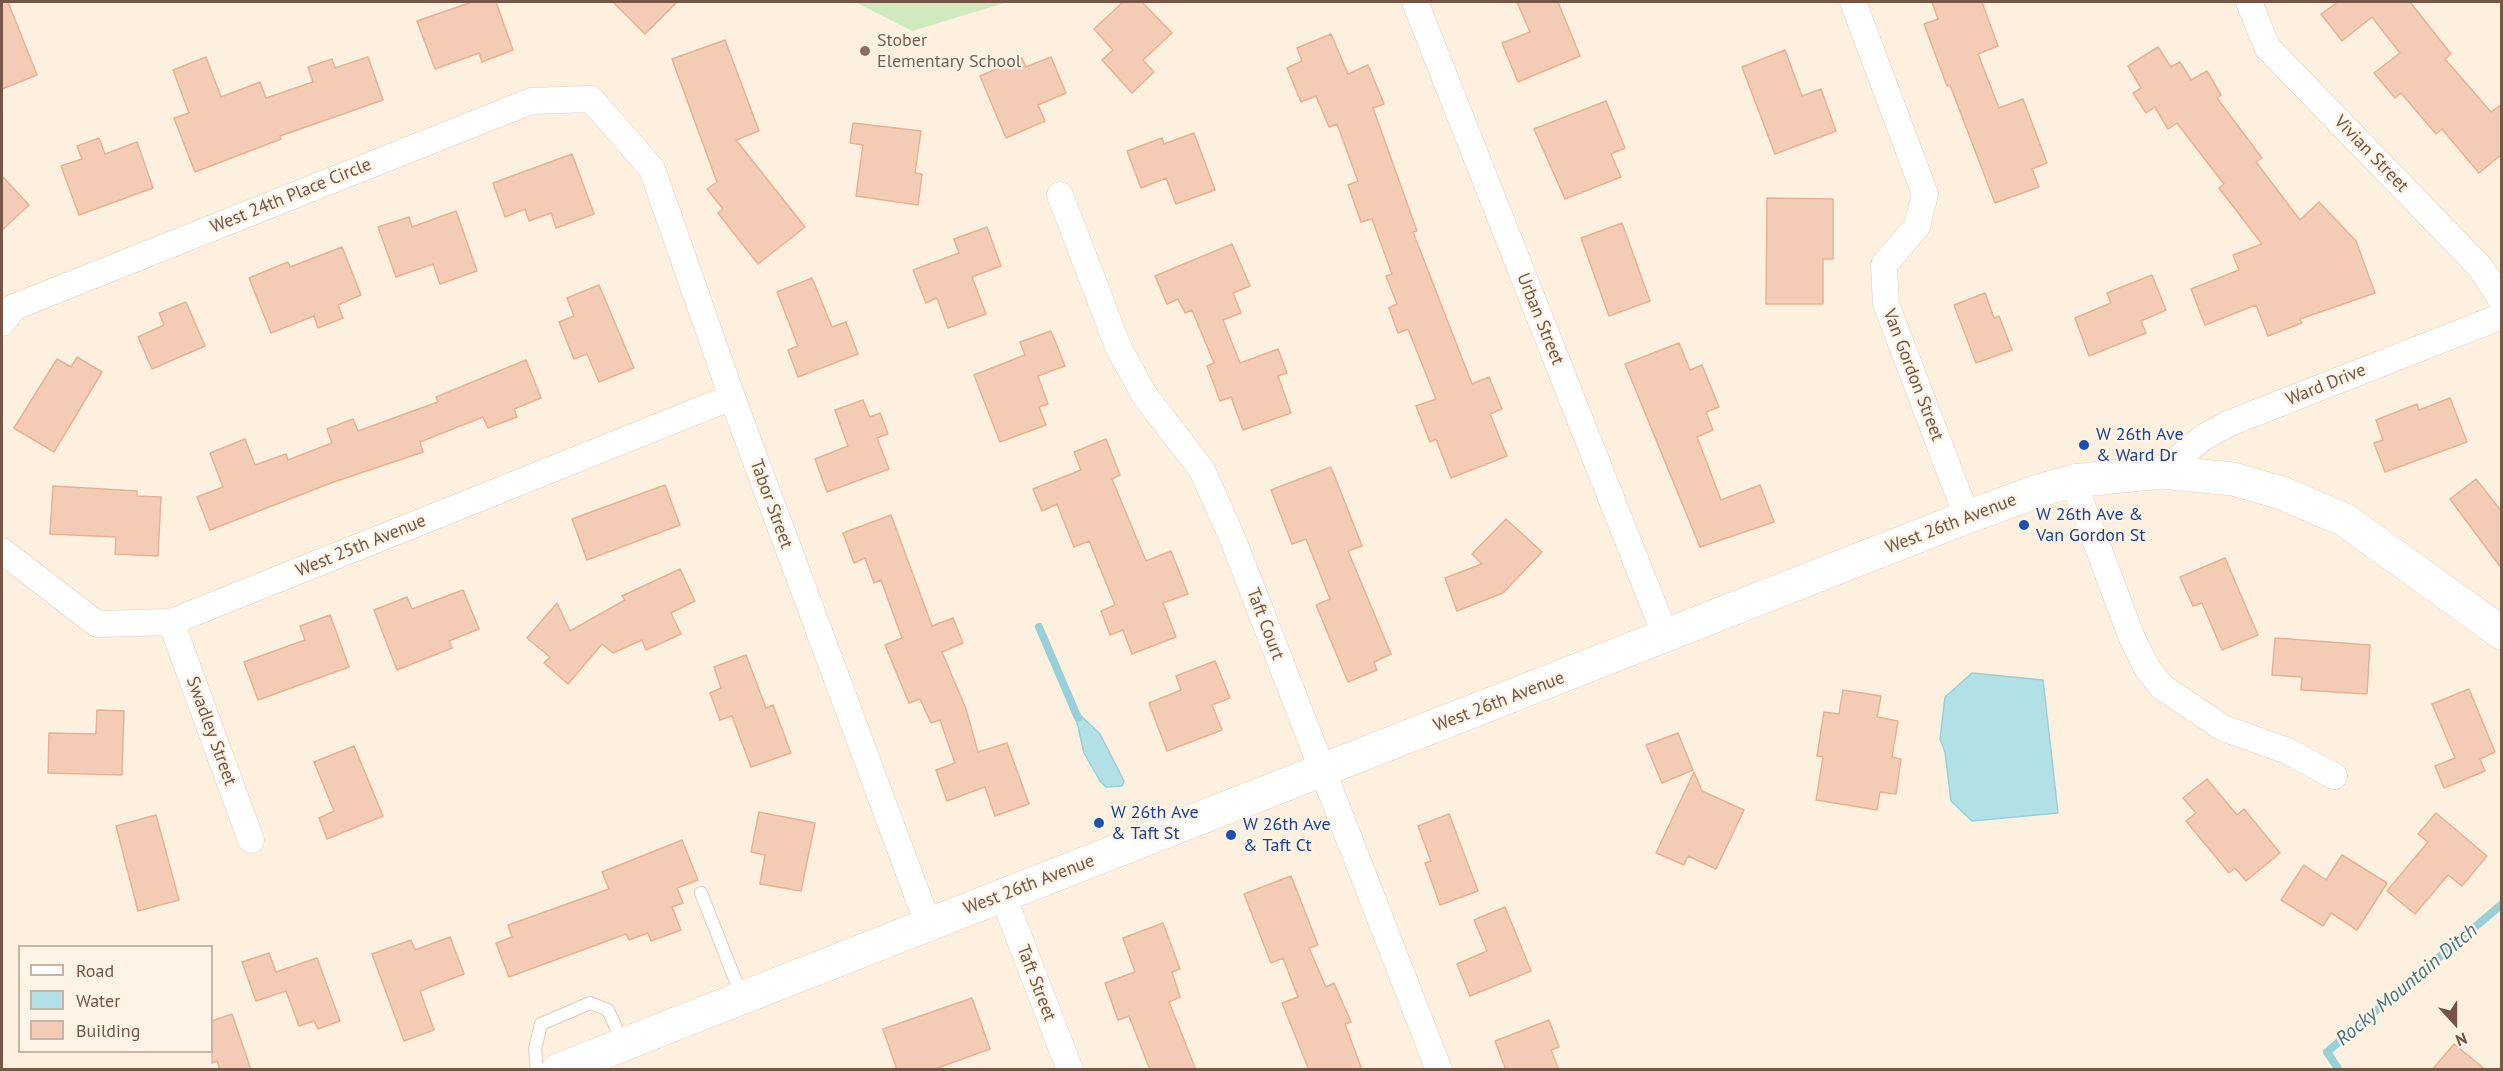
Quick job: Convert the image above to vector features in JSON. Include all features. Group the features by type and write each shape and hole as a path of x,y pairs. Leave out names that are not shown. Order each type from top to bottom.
{"street":[{"name":"Urban Street","path":"1415,2 1666,637"},
{"name":"Van Gordon Street","path":"1853,2 1925,194 1917,226 1884,265 1886,304 1967,517"},
{"name":"Vivian Street","path":"2249,2 2267,47 2480,267 2502,301"},
{"name":"West 24th Place Circle","path":"2,323 14,307 531,101 591,99"},
{"name":"Tabor Street","path":"591,99 652,169 732,397 928,924"},
{"name":"Taft Court","path":"1060,195 1119,349 1145,396 1203,470 1439,1070"},
{"name":"Ward Drive","path":"2161,472 2204,437 2230,423 2502,316"},
{"name":"West 25th Avenue","path":"2,551 97,624 171,622 732,397"},
{"name":"West 26th Avenue","path":"558,1070 1967,517 2073,481 2161,472 2258,484 2314,505 2371,537 2437,588 2502,633"},
{"path":"2073,481 2133,638 2147,668 2162,687 2223,728 2288,751 2334,776"},
{"name":"Swadley Street","path":"171,622 251,840"},
{"name":"Taft Street","path":"1003,896 1070,1070"}],"lane":[{"path":"701,893 742,997"},
{"path":"537,1070 535,1049 541,1024 590,1004 608,1010 624,1044"}],"green space":[{"path":"855,2 1008,2 912,31"}],"water":[{"path":"1972,673 2043,680 2058,813 1972,821 1951,801 1945,752 1940,739 1945,697"},
{"path":"1074,709 1100,734 1124,781 1122,786 1106,787 1100,781 1084,753"}],"building":[{"path":"2,2 8,2 37,75 2,89"},
{"path":"472,2 496,2 513,50 482,62 479,53 435,69 417,21"},
{"path":"613,2 677,2 645,34"},
{"path":"1123,2 1142,2 1172,33 1143,60 1154,72 1132,93 1102,60 1113,50 1094,29"},
{"path":"1517,2 1558,2 1580,56 1518,82 1502,43 1530,32"},
{"path":"1932,2 1982,2 1998,46 1978,54 1999,108 2023,99 2047,163 2032,169 2039,187 1995,203 1924,24 1938,19"},
{"path":"2338,2 2410,2 2451,54 2445,59 2491,112 2502,104 2502,154 2479,173 2442,129 2436,134 2401,93 2395,98 2374,73 2400,53 2372,17 2342,41 2321,14"},
{"path":"1331,34 1348,74 1368,65 1384,104 1373,108 1417,231 1413,232 1472,384 1489,377 1502,409 1490,414 1507,456 1451,478 1436,439 1430,442 1416,406 1436,399 1408,329 1398,333 1389,308 1397,304 1386,276 1392,274 1372,219 1361,222 1348,185 1358,181 1337,124 1329,127 1316,96 1301,102 1287,68 1302,61 1297,48"},
{"path":"725,40 759,131 736,140 805,227 758,264 718,213 723,209 707,189 717,182 672,59"},
{"path":"2158,47 2171,67 2180,62 2191,80 2207,71 2221,95 2217,98 2262,158 2256,162 2300,220 2319,202 2356,241 2375,293 2300,319 2302,323 2268,336 2256,305 2205,325 2191,289 2239,270 2233,255 2262,244 2219,188 2224,184 2177,123 2168,129 2155,107 2146,113 2133,93 2141,88 2128,66"},
{"path":"1785,50 1802,96 1821,89 1836,131 1775,154 1742,67"},
{"path":"206,57 221,97 260,82 266,98 313,82 308,67 332,59 335,68 368,57 383,100 280,136 281,139 195,172 174,118 189,113 173,70"},
{"path":"1051,57 1066,93 1038,105 1045,121 1006,138 980,76 1022,58 1026,67"},
{"path":"1606,101 1625,148 1611,154 1621,177 1565,199 1534,129"},
{"path":"853,123 921,131 915,173 922,174 918,205 856,196 863,145 850,143"},
{"path":"1194,133 1215,190 1176,204 1166,178 1141,188 1127,151 1162,138 1164,144"},
{"path":"99,138 105,154 137,142 153,188 79,215 61,166 82,159 77,146"},
{"path":"572,154 594,214 556,228 551,213 529,221 525,209 505,217 493,183"},
{"path":"2,176 29,205 2,230"},
{"path":"1767,198 1833,199 1833,259 1823,259 1823,304 1766,304"},
{"path":"456,211 477,271 440,284 433,264 396,277 378,227 409,217 412,227"},
{"path":"1622,223 1650,301 1609,316 1581,238"},
{"path":"987,227 1001,266 972,277 986,314 948,328 937,298 926,303 913,270 959,253 954,239"},
{"path":"1232,244 1250,286 1233,293 1241,313 1223,320 1240,363 1278,349 1287,373 1278,376 1291,413 1243,430 1231,397 1220,401 1207,366 1214,363 1192,310 1185,313 1178,299 1167,304 1155,276"},
{"path":"342,247 361,295 338,305 343,318 318,328 314,316 271,333 249,278 288,262 290,267"},
{"path":"2152,275 2166,310 2141,321 2146,333 2089,356 2075,318 2111,303 2107,293"},
{"path":"812,278 832,327 846,322 858,354 798,377 788,350 798,346 777,292"},
{"path":"599,285 634,368 599,382 587,354 574,359 559,322 574,316 567,298"},
{"path":"1985,293 1994,318 1999,316 2012,350 1976,363 1954,305"},
{"path":"186,302 205,346 152,369 138,337 164,325 159,313"},
{"path":"1051,331 1065,366 1038,376 1048,404 1039,407 1046,425 1000,442 974,375 1025,355 1020,342"},
{"path":"1679,343 1690,370 1702,365 1719,407 1706,412 1713,430 1697,437 1721,500 1760,485 1774,522 1700,547 1625,364"},
{"path":"77,357 102,372 54,452 14,428 57,359 71,367"},
{"path":"526,360 541,398 514,409 517,417 488,428 483,417 420,442 423,452 331,483 210,530 197,497 223,487 210,453 245,439 255,465 286,454 288,460 332,443 327,429 353,419 358,431 438,402 436,397"},
{"path":"2450,398 2467,442 2385,472 2374,443 2383,440 2376,420 2417,404 2419,410"},
{"path":"863,400 870,417 880,413 888,434 877,438 889,469 827,492 815,459 848,446 835,410"},
{"path":"1106,439 1120,475 1112,479 1146,561 1171,551 1188,594 1163,603 1176,637 1132,654 1123,630 1110,635 1101,611 1115,605 1089,541 1074,547 1057,504 1042,511 1033,489 1081,470 1074,452"},
{"path":"1331,467 1362,546 1348,551 1391,654 1374,662 1377,670 1348,682 1316,605 1330,599 1306,539 1292,544 1271,490"},
{"path":"2476,479 2502,512 2502,569 2450,499"},
{"path":"665,485 680,525 587,560 572,519"},
{"path":"53,486 137,491 137,496 161,497 158,556 115,554 116,537 50,534"},
{"path":"891,515 932,626 953,618 963,643 942,652 966,709 978,752 1007,743 1029,804 995,816 985,787 947,801 936,770 955,763 940,720 931,723 920,699 909,703 885,645 902,638 881,580 874,583 865,558 854,563 843,533"},
{"path":"1506,519 1542,552 1503,593 1457,611 1445,578 1482,564 1472,554"},
{"path":"2225,558 2258,635 2222,650 2202,603 2193,606 2180,577"},
{"path":"680,569 695,601 671,613 681,634 646,650 642,640 613,653 602,644 568,684 544,663 550,657 527,638 557,603 570,631 625,600 622,596"},
{"path":"463,590 479,629 449,641 452,648 397,670 374,610 407,597 412,609"},
{"path":"330,615 349,667 258,700 244,662 305,640 300,626"},
{"path":"2275,638 2370,645 2367,694 2301,690 2302,677 2272,675"},
{"path":"746,655 766,708 773,705 791,753 751,767 732,716 720,720 710,693 721,688 714,667"},
{"path":"1215,661 1230,698 1212,705 1222,730 1167,751 1149,703 1181,690 1176,676"},
{"path":"2469,689 2495,752 2480,759 2485,771 2444,788 2435,766 2455,758 2432,704"},
{"path":"1843,690 1881,696 1877,717 1898,721 1892,757 1901,759 1896,794 1880,792 1877,810 1816,800 1823,757 1817,756 1824,712 1839,714"},
{"path":"97,710 124,711 122,775 48,773 49,733 96,734"},
{"path":"1678,733 1693,770 1662,783 1646,745"},
{"path":"354,746 383,816 327,839 319,818 334,811 314,762"},
{"path":"1694,772 1702,791 1744,810 1716,869 1688,856 1684,865 1656,853"},
{"path":"2207,779 2237,815 2244,809 2280,853 2246,881 2235,868 2229,873 2186,821 2196,813 2183,798"},
{"path":"759,812 815,823 801,891 760,884 765,855 751,852"},
{"path":"2436,813 2487,856 2462,886 2448,875 2415,914 2387,891 2428,842 2418,834"},
{"path":"1449,814 1478,891 1440,905 1425,863 1431,861 1418,826"},
{"path":"156,815 179,900 138,911 116,826"},
{"path":"682,840 698,880 677,888 683,903 672,907 681,930 651,941 648,933 629,940 626,934 509,977 496,943 512,937 508,925 609,889 602,872"},
{"path":"2342,855 2387,883 2357,930 2331,913 2323,926 2281,900 2304,865 2326,880"},
{"path":"1291,876 1318,945 1309,948 1326,987 1334,983 1351,1022 1345,1024 1362,1070 1309,1070 1282,1003 1298,997 1283,958 1271,963 1244,894"},
{"path":"1505,907 1531,971 1470,996 1457,964 1487,951 1474,920"},
{"path":"1163,923 1180,969 1172,972 1180,997 1169,1002 1196,1070 1150,1070 1129,1016 1118,1020 1105,983 1135,972 1123,938"},
{"path":"450,937 464,974 420,991 434,1030 404,1041 372,954 411,940 415,950"},
{"path":"269,953 276,972 317,958 340,1021 318,1029 314,1021 299,1026 286,991 256,1001 242,962"},
{"path":"972,998 990,1049 932,1070 897,1070 883,1029"},
{"path":"232,1014 251,1070 220,1070 217,1061 212,1063 213,1021"},
{"path":"1549,1020 1559,1047 1551,1050 1559,1070 1506,1070 1495,1041"},
{"path":"2454,1044 2486,1070 2432,1070"}],"waterway":[{"path":"1039,627 1078,718"},
{"name":"Rocky Mountain Ditch","path":"2339,1070 2327,1052 2502,904"}],"place":[{"name":"Stober Elementary School","path":"865,51"},
{"name":"W 26th Ave & Ward Dr","path":"2084,445"},
{"name":"W 26th Ave & Van Gordon St","path":"2024,525"},
{"name":"W 26th Ave & Taft St","path":"1099,823"},
{"name":"W 26th Ave & Taft Ct","path":"1231,835"}]}
